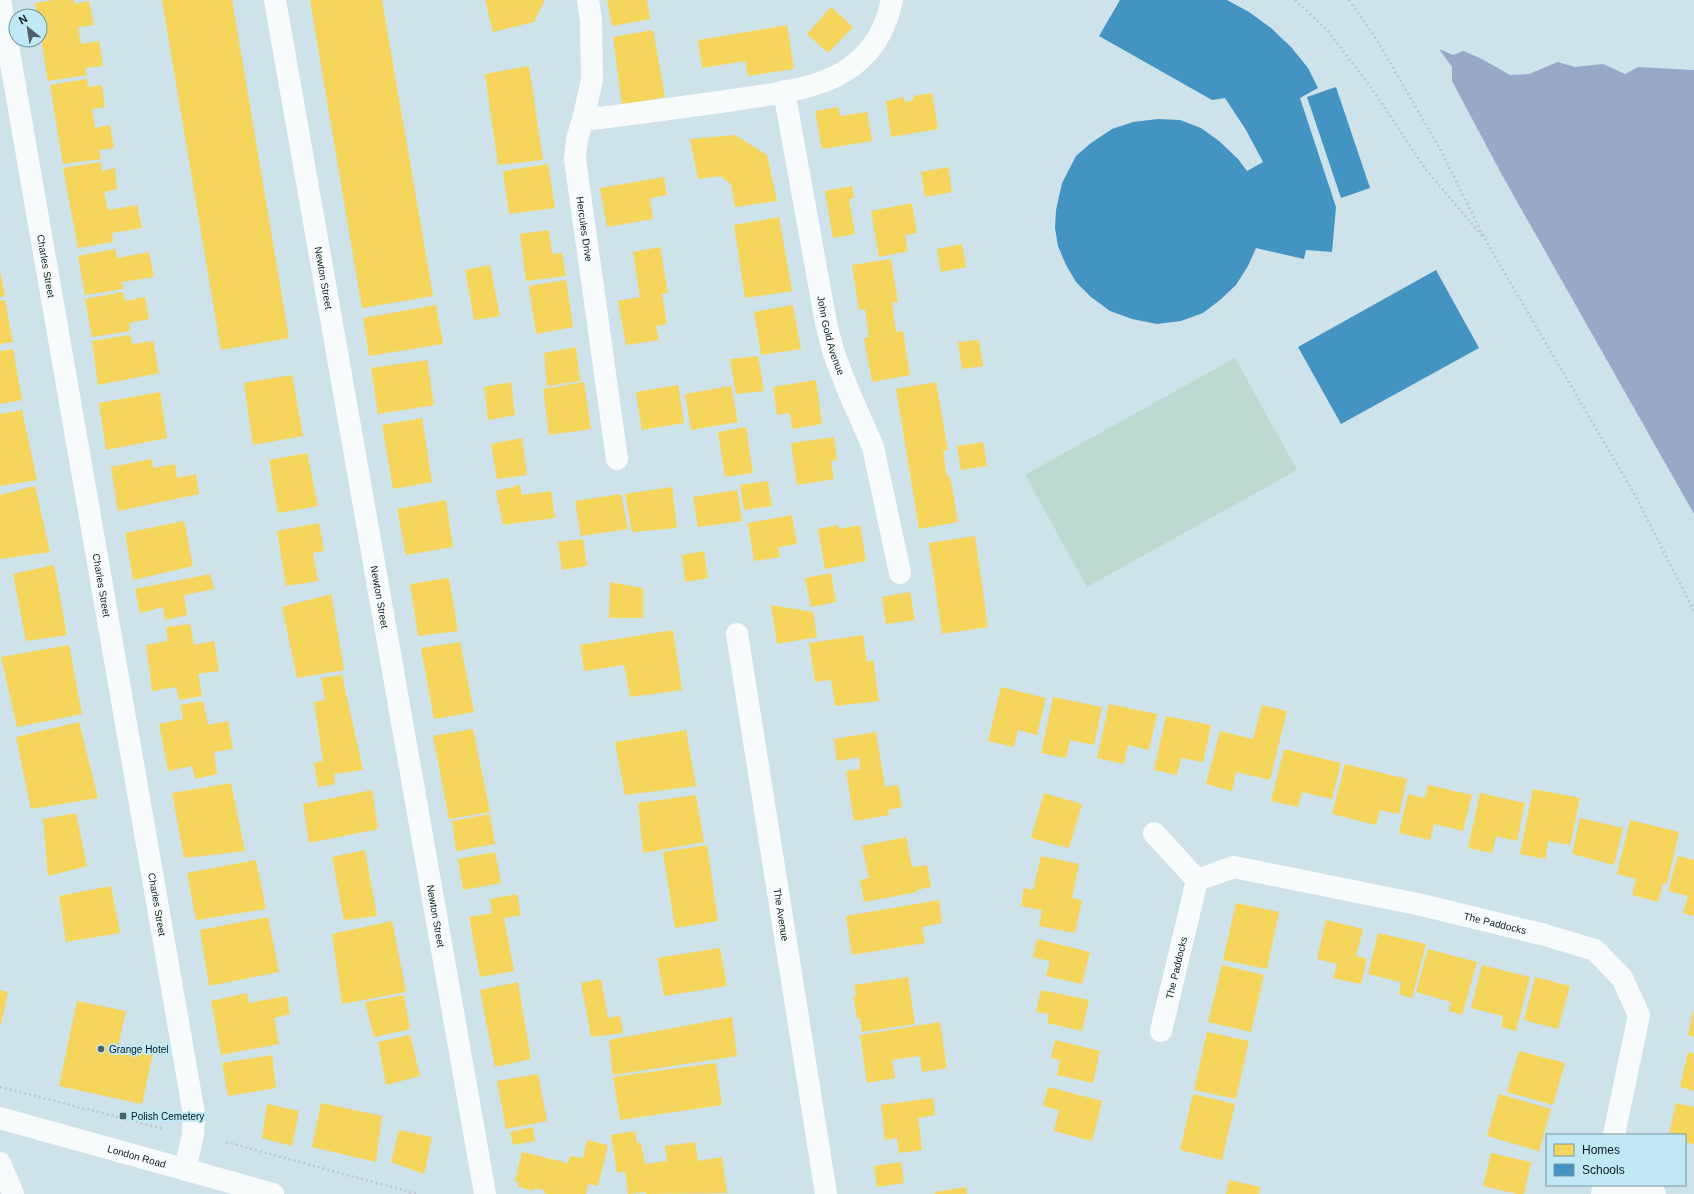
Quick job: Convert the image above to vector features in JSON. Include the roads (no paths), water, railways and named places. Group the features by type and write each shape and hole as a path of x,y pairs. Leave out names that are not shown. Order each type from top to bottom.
{"street":[{"name":"Charles Street","path":"0,0 194,1114 193,1135 185,1169"},
{"name":"Newton Street","path":"275,0 485,1194"},
{"name":"Hercules Drive","path":"588,0 591,20 592,80 577,139 575,159 617,459"},
{"path":"583,120 655,112 819,84 845,72 863,58 877,40 886,23 889,17 892,0"},
{"name":"John Gold Avenue","path":"784,91 826,323 834,354 873,447 900,573"},
{"name":"The Avenue","path":"737,634 826,1194"},
{"path":"1154,833 1197,880"},
{"name":"The Paddocks","path":"1161,1032 1197,880 1234,867 1422,906 1546,934 1595,950 1622,978 1639,1015 1614,1134"},
{"name":"London Road","path":"0,1118 273,1194"},
{"path":"0,1163 13,1194"},
{"path":"1622,1186 1655,1194"}],"water":[{"path":"1439,49 1453,55 1463,51 1480,58 1510,75 1529,74 1558,62 1575,67 1603,64 1625,74 1638,67 1694,70 1694,514 1502,175 1452,81 1452,67"}],"place":[{"name":"Grange Hotel","path":"101,1049"},
{"name":"Polish Cemetery","path":"123,1116"}]}
